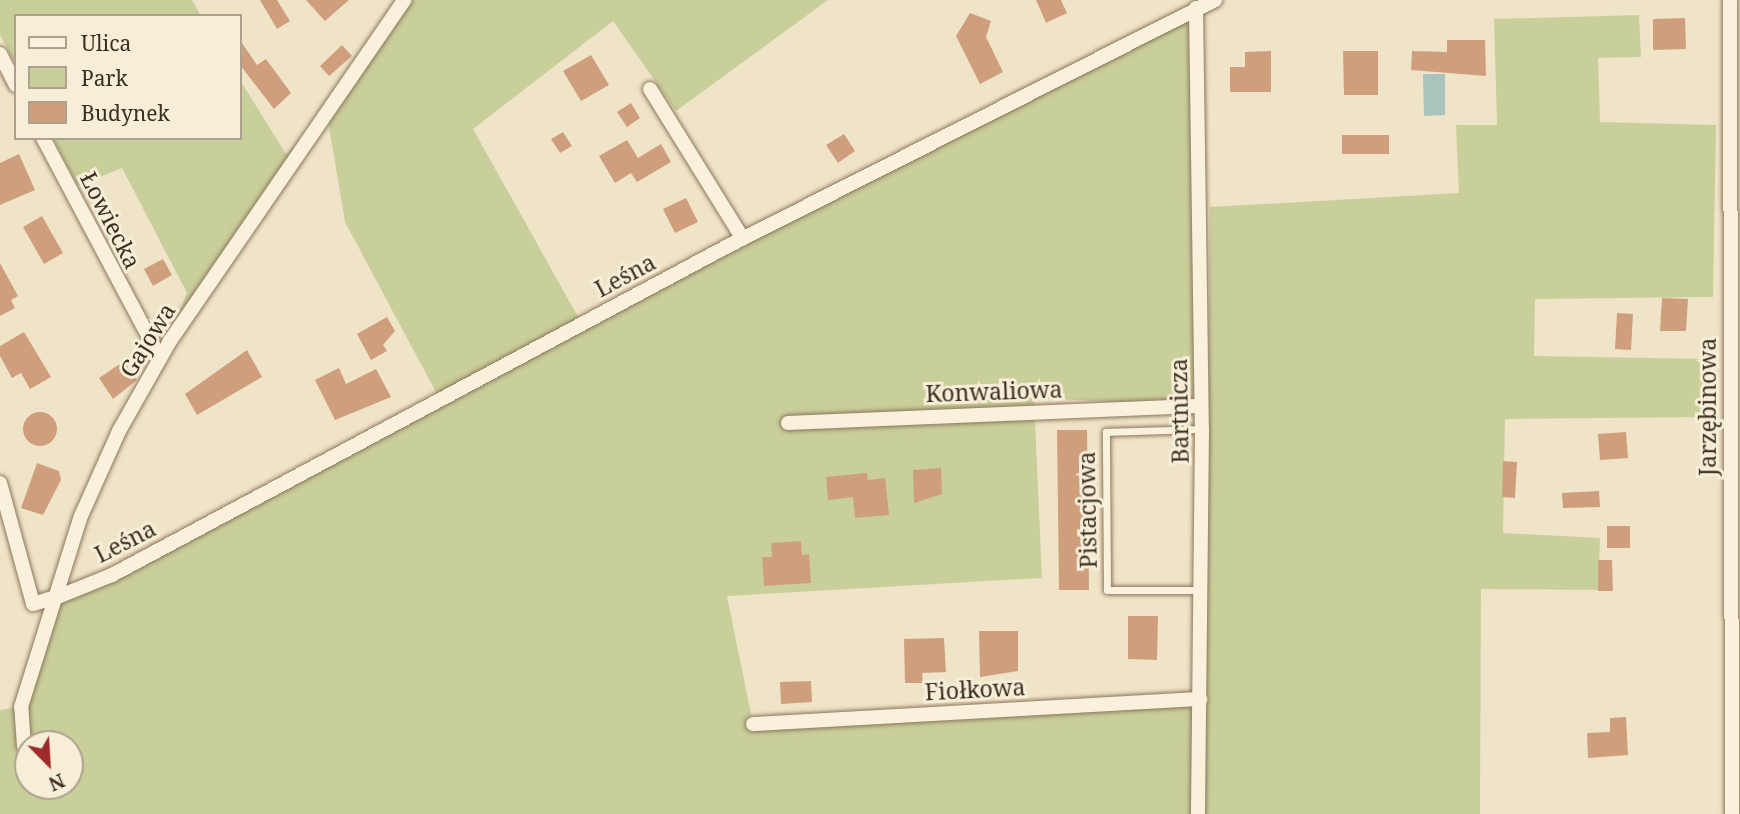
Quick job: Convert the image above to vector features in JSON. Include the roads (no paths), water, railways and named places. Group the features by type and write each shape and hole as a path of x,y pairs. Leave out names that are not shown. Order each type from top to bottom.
{"street":[{"name":"Gajowa","path":"23,730 21,707 60,596 82,516 160,358 404,0"},
{"name":"Leśna","path":"0,483 33,604 60,596 112,575 743,239 1215,0"},
{"name":"Jarzębinowa","path":"1730,0 1735,523 1732,814"},
{"name":"Bartnicza","path":"1196,8 1202,429 1198,814"},
{"path":"0,54 14,81"},
{"path":"650,89 743,239"},
{"name":"Łowiecka","path":"44,140 160,358"},
{"name":"Konwaliowa","path":"788,423 1201,406"},
{"name":"Fiołkowa","path":"753,724 1200,699"}],"lane":[{"name":"Pistacjowa","path":"1202,429 1105,432 1107,590 1202,590"}],"water":[{"path":"1423,74 1445,74 1445,115 1424,116"}]}
